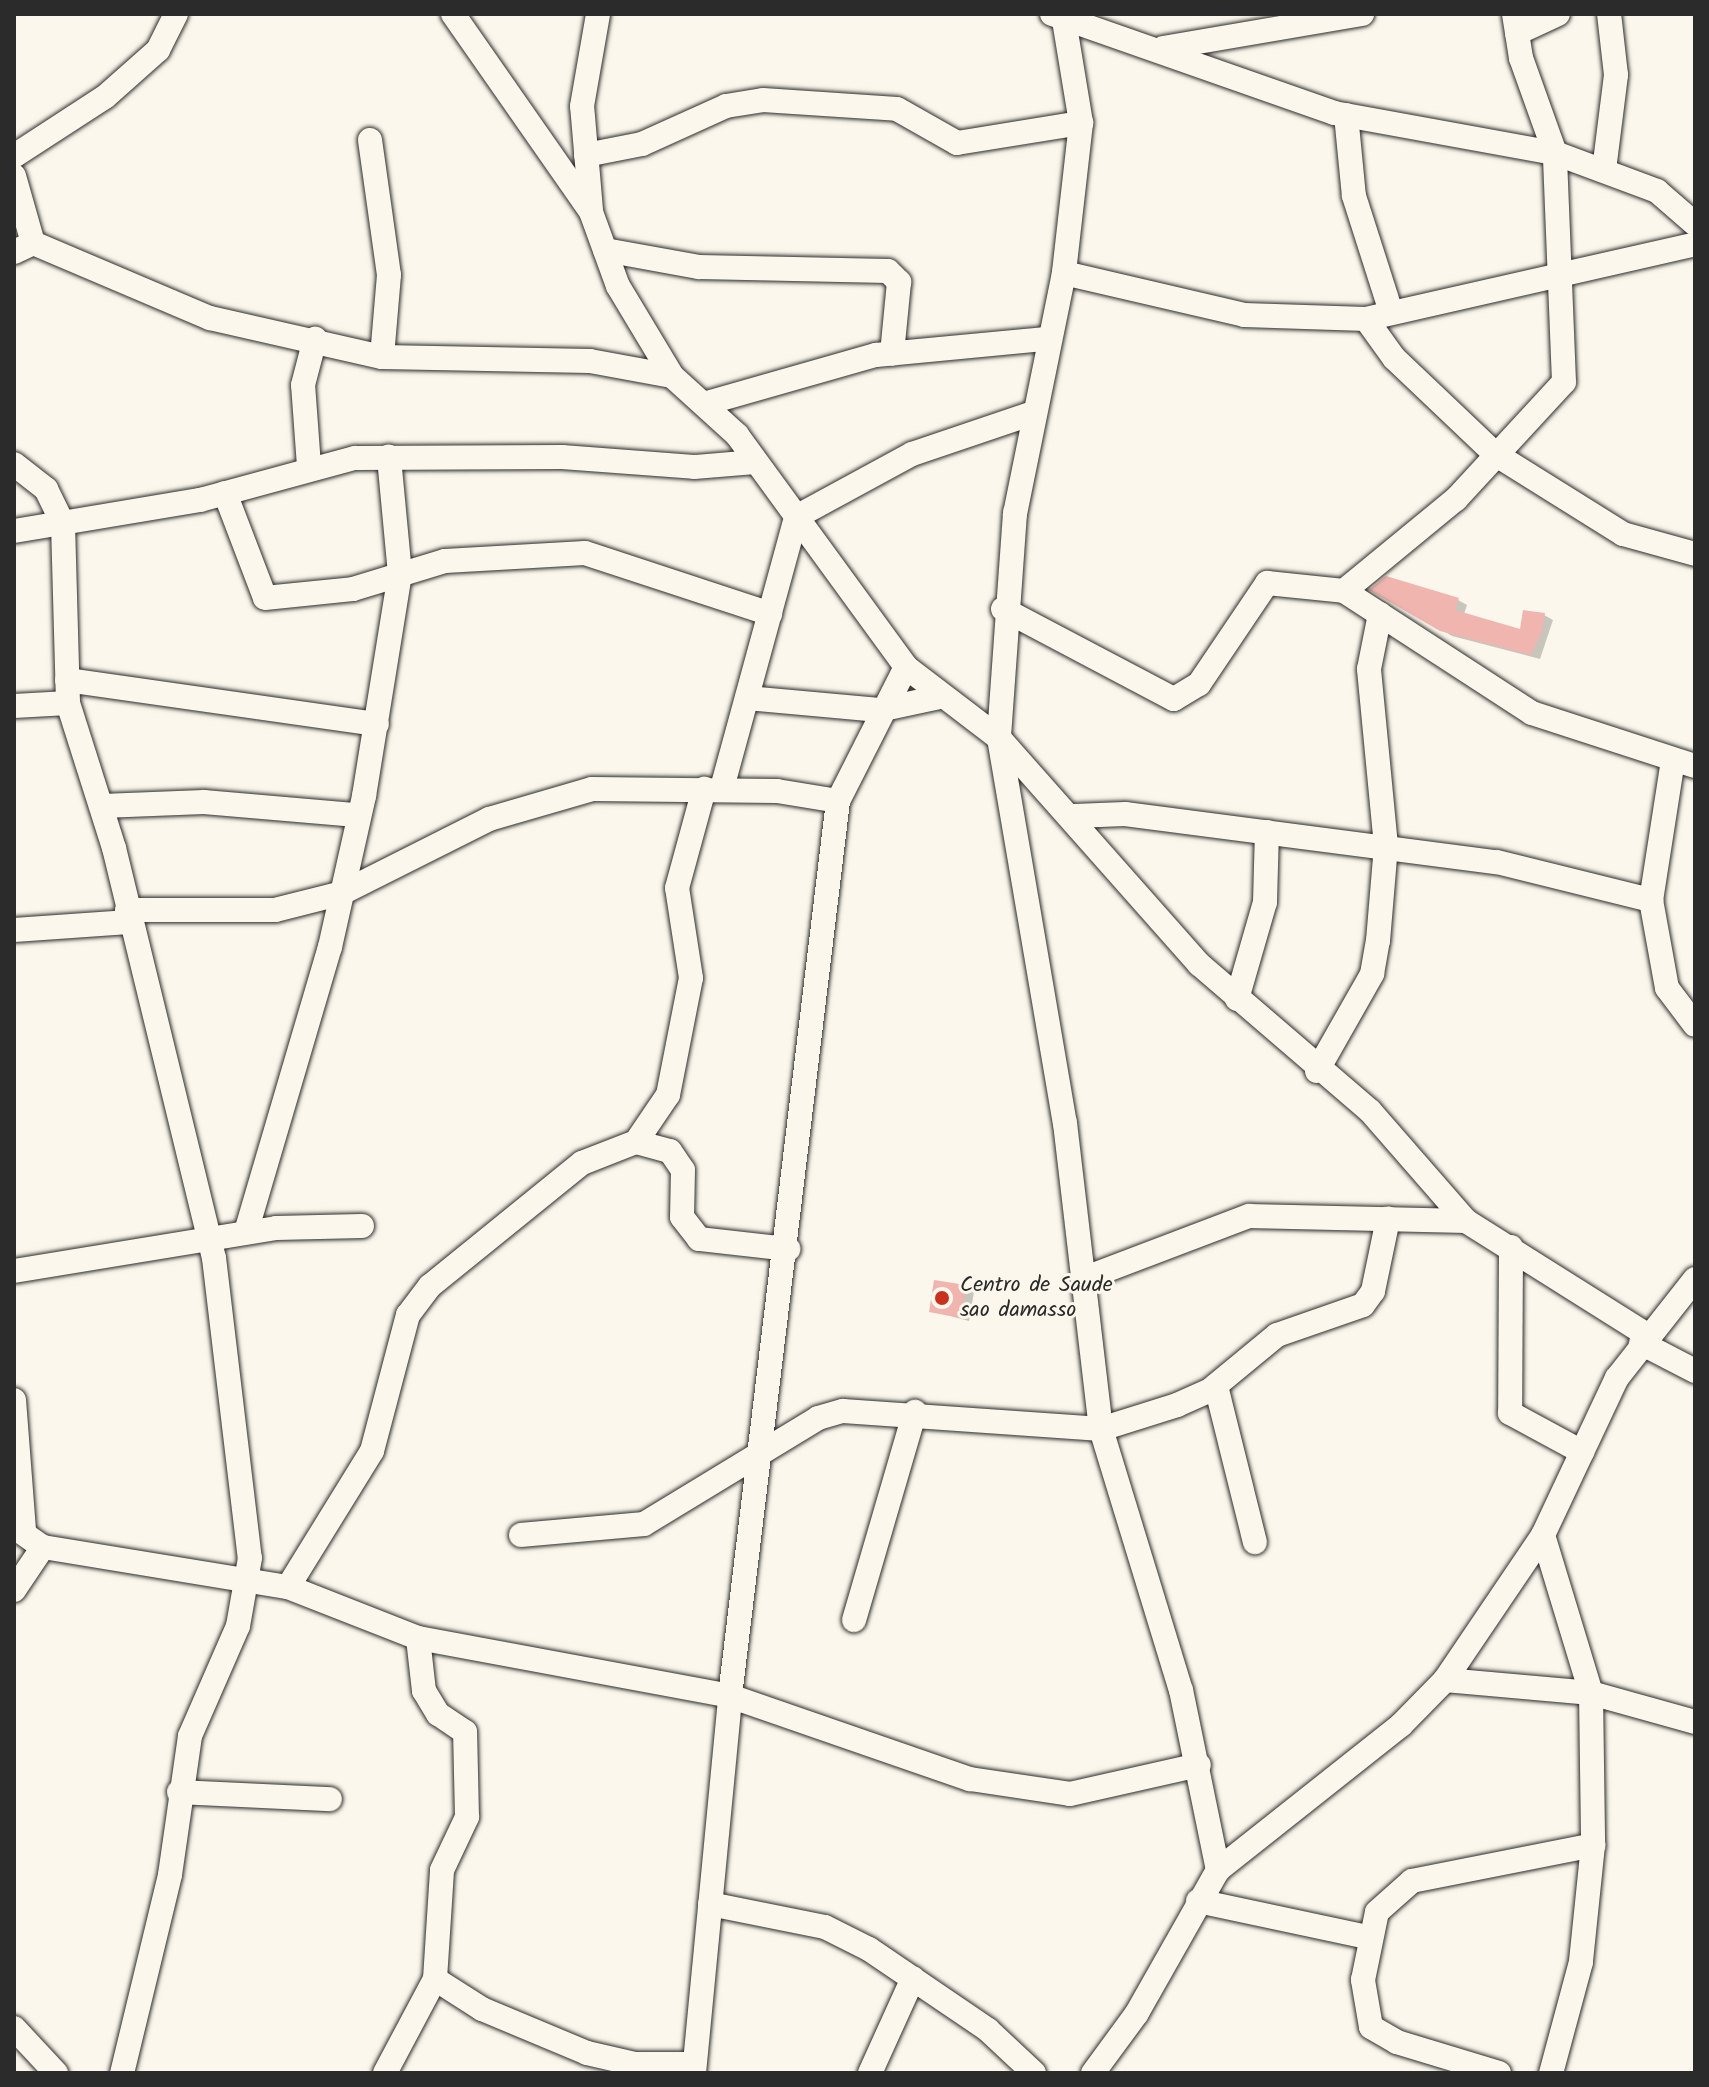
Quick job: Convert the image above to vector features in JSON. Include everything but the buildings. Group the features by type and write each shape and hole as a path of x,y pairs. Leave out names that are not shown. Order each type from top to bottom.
{"street":[{"path":"14,156 105,97 158,50 176,14"},
{"path":"453,14 591,212 641,331 672,376 707,403 755,462 906,667 940,697 999,738 1074,816 1130,889 1237,999 1317,1071 1370,1111 1466,1221 1511,1247 1695,1371"},
{"path":"591,212 584,69 598,14"},
{"path":"1163,48 1362,14"},
{"path":"1344,591 1456,499 1564,382 1556,270 1555,153 1516,23 1558,14"},
{"path":"1604,170 1616,75 1609,14"},
{"path":"1218,1870 1199,1765 1101,1429 1065,1123 999,738 1003,609 1046,339 1064,273 1081,123 1060,15 1163,48 1346,115 1555,153 1604,170 1692,215"},
{"path":"586,155 642,144 726,106 763,100 897,109 957,143 1081,123"},
{"path":"1346,115 1354,196 1391,312"},
{"path":"370,140 389,275 382,357"},
{"path":"14,176 24,248 154,299 382,357 590,361 672,376"},
{"path":"1064,273 1244,315 1366,319 1556,270 1695,244"},
{"path":"605,250 699,267 888,271 899,282 892,354"},
{"path":"1366,319 1394,358 1495,454 1623,534 1695,554"},
{"path":"309,466 303,385 315,339"},
{"path":"707,403 892,354 1046,339"},
{"path":"288,1587 372,1451 394,1350 430,1286 582,1163 636,1142 668,1095 691,978 677,888 747,698 796,517 891,464 1033,413"},
{"path":"246,1232 342,893 377,724 400,574 389,457"},
{"path":"14,531 225,493 309,466 389,457 562,457 694,467 755,462"},
{"path":"14,464 46,489 63,524 68,692 102,806 208,1238 250,1577 238,1626 190,1736 179,1792 170,1875 122,2073"},
{"path":"225,493 265,598 353,589 400,574 490,555 585,553 770,614"},
{"path":"1003,609 1174,699 1199,684 1267,583 1344,591 1532,713 1684,763 1651,900 1667,988 1695,1025"},
{"path":"1317,1071 1372,974 1386,846 1369,669 1380,614"},
{"path":"435,1979 482,2009 587,2053 635,2064 694,2069 730,1696 788,1249 838,801 879,710 906,667"},
{"path":"14,706 68,692 377,724"},
{"path":"747,698 879,710 940,697"},
{"path":"14,930 128,916 275,910 342,893 530,806 592,789 713,789 838,801"},
{"path":"102,806 204,802 356,815"},
{"path":"1074,816 1125,814 1497,862 1651,900"},
{"path":"1237,999 1265,902 1267,832"},
{"path":"636,1142 680,1158 682,1217 699,1239 788,1249"},
{"path":"1083,1279 1249,1216 1466,1221"},
{"path":"521,1535 644,1524 759,1455 843,1411 915,1412 1101,1429 1216,1386 1277,1335 1363,1305 1373,1291 1388,1219"},
{"path":"14,1271 246,1232 362,1226"},
{"path":"1511,1247 1510,1413 1582,1452"},
{"path":"1093,2073 1137,2013 1218,1870 1401,1725 1445,1680 1543,1535 1582,1452 1644,1339 1695,1279"},
{"path":"1216,1386 1255,1542"},
{"path":"14,1400 19,1528 43,1547 250,1577 288,1587 418,1638 730,1696 922,1767 1047,1792 1070,1794 1199,1765"},
{"path":"854,1620 915,1412"},
{"path":"1543,1535 1591,1693 1593,1845 1581,1962 1551,2073"},
{"path":"14,1590 43,1547"},
{"path":"385,2073 435,1979 442,1870 467,1817 468,1747 465,1732 438,1714 424,1691 418,1638"},
{"path":"1445,1680 1591,1693 1695,1722"},
{"path":"179,1792 330,1799"},
{"path":"1499,2073 1397,2042 1371,2027 1367,1937 1391,1893 1412,1881 1593,1845"},
{"path":"1198,1901 1367,1937"},
{"path":"710,1904 825,1927 913,1978 1034,2073"},
{"path":"870,2073 913,1978"},
{"path":"14,2028 56,2073"}],"place":[{"name":"Centro de Saude sao damasso","path":"942,1298"}]}
